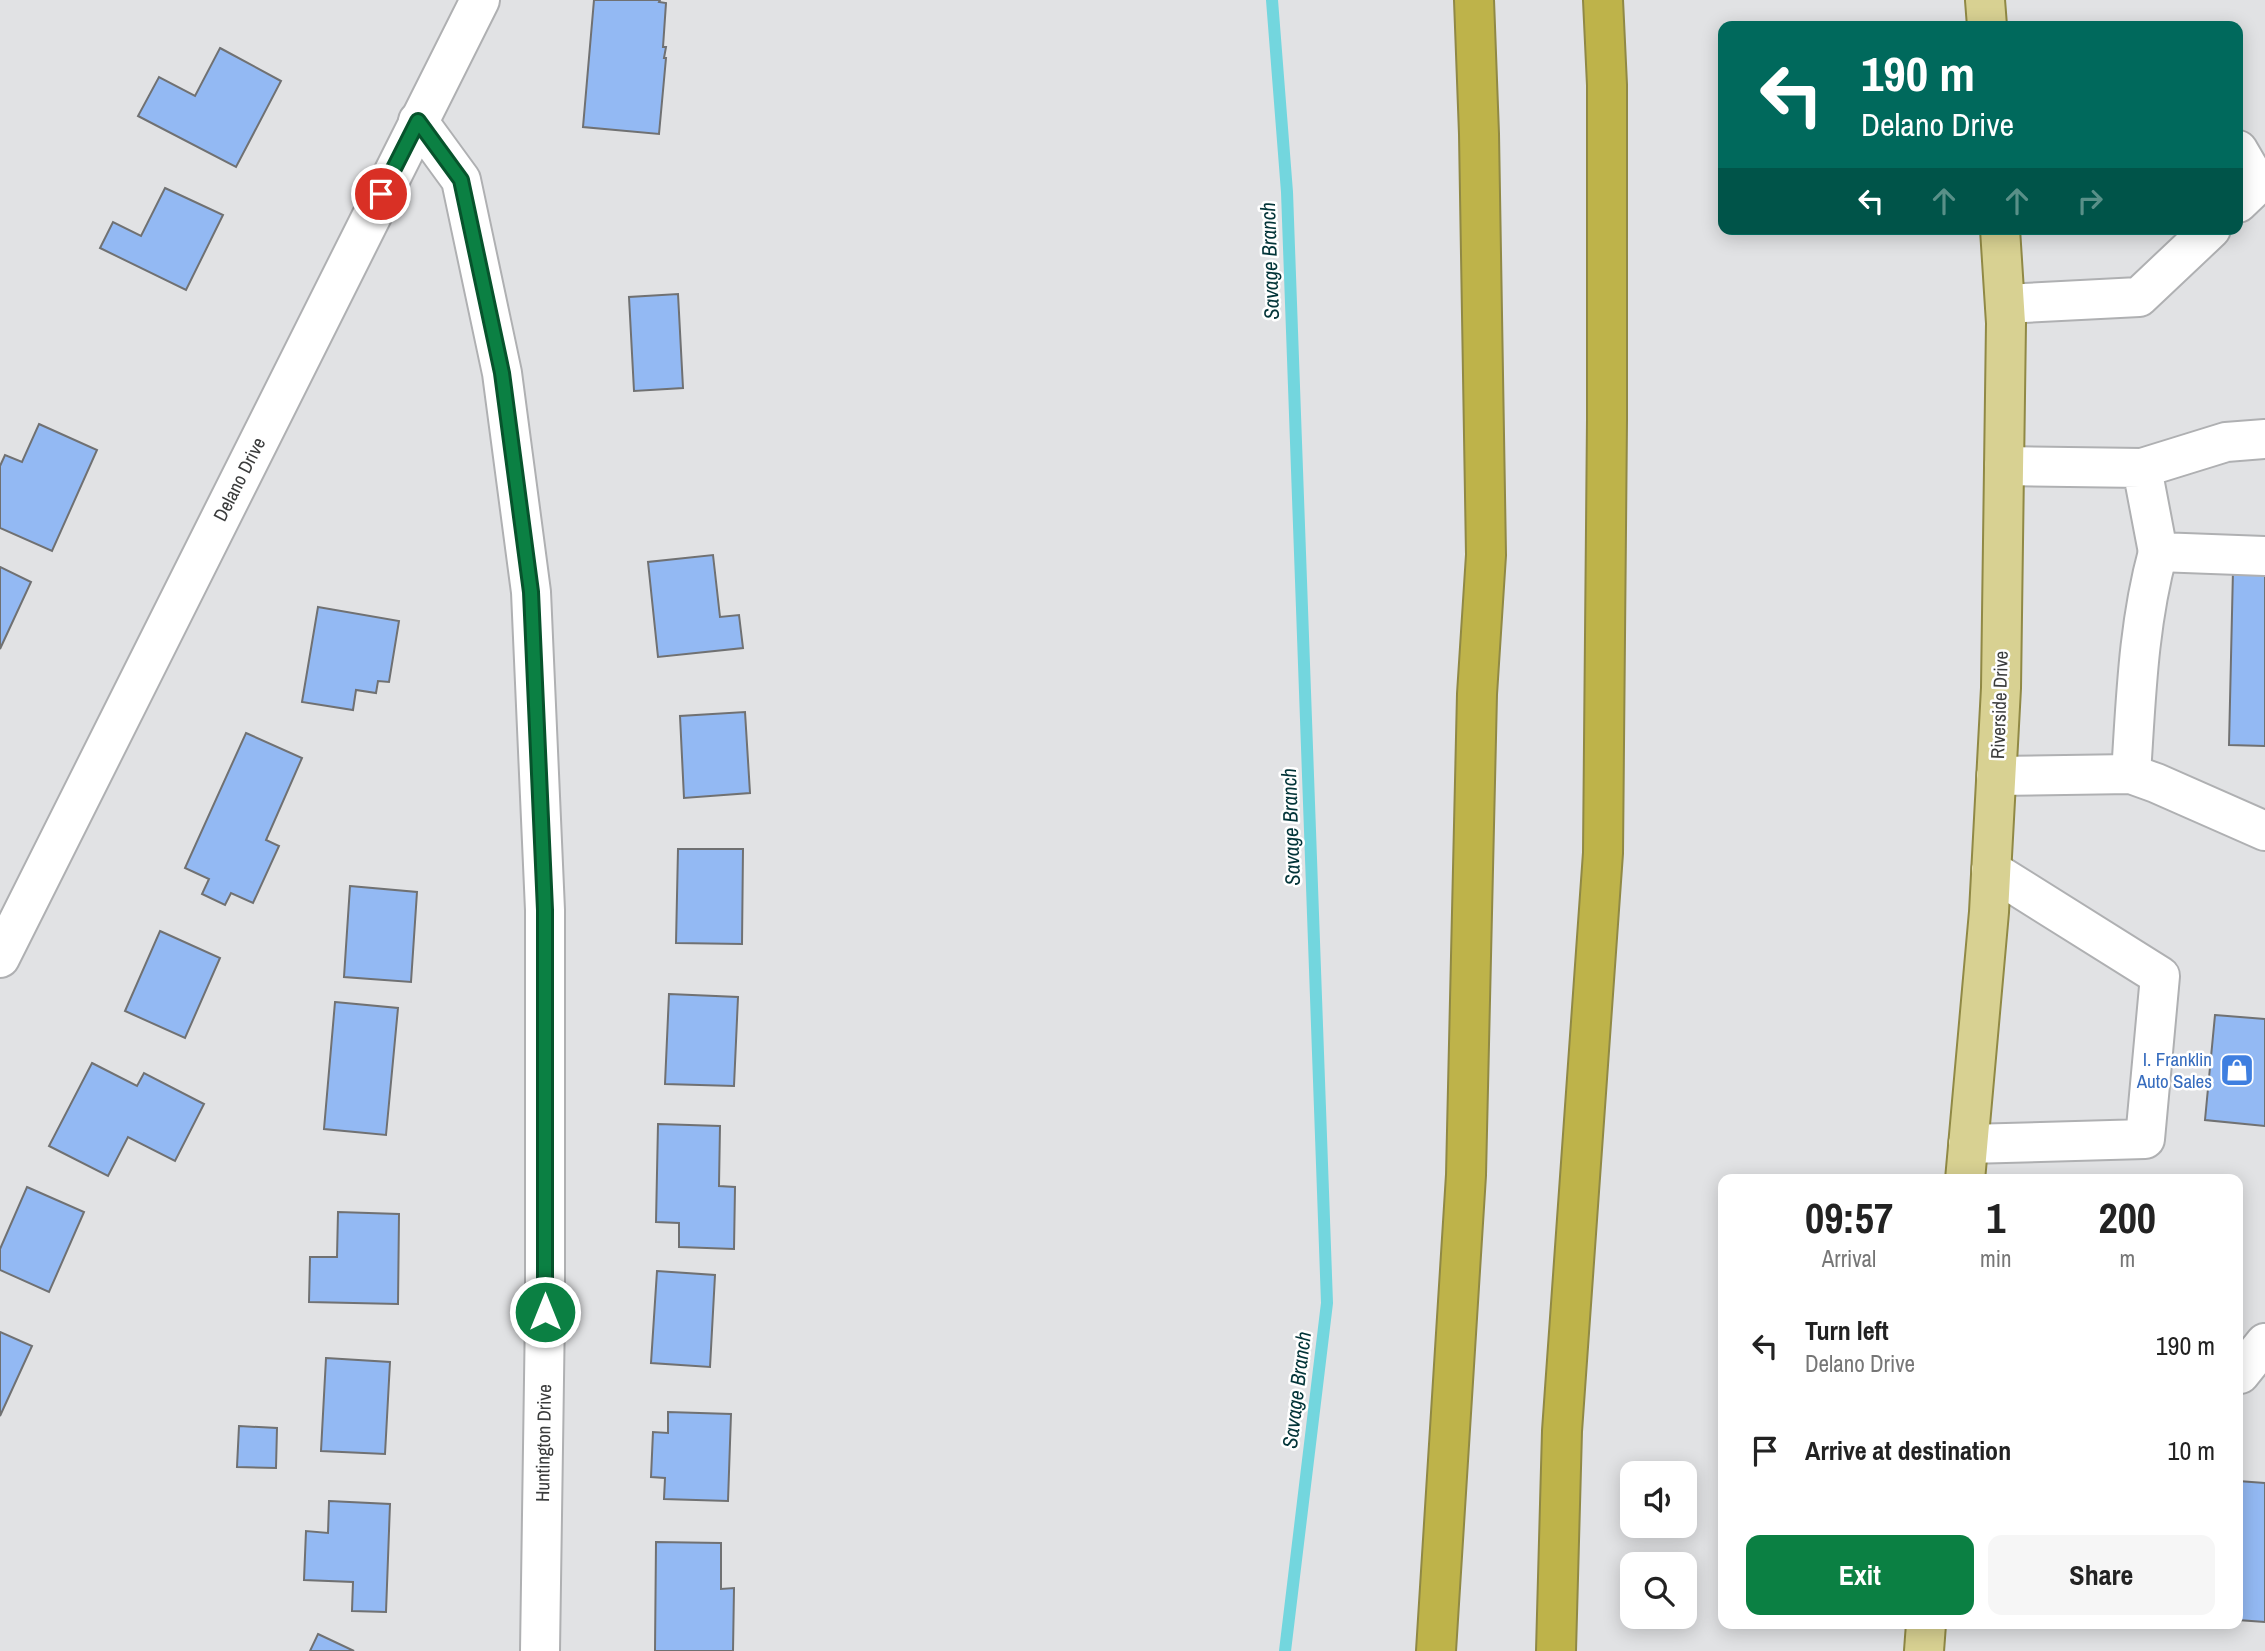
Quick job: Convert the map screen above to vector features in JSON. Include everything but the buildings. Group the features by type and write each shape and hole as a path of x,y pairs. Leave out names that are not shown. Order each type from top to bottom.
{"highway":[{"path":"1436,1651 1466,1175 1477,694 1486,555 1479,134 1474,0"},
{"path":"1556,1651 1562,1431 1603,853 1607,420 1606,85 1603,0"}],"main road":[{"path":"1985,0 1987,21"},
{"name":"Riverside Drive","path":"1967,1162 1991,870 2001,688 2005,304 2000,235"},
{"path":"1924,1651 1926,1629"}],"street":[{"name":"Delano Drive","path":"0,958 480,0"},
{"name":"Huntington Drive","path":"418,121 461,180 502,373 531,592 545,910 545,1312 540,1651"},
{"path":"2243,158 2258,184 2243,198"},
{"path":"2005,304 2139,297 2205,235"},
{"path":"2004,466 2142,468 2226,442 2265,439"},
{"path":"2131,774 2140,642 2147,593 2158,552 2142,468"},
{"path":"2158,552 2265,556"},
{"path":"1996,776 2131,774 2265,831"},
{"path":"1967,1162 2146,1139 2160,976 1991,870"},
{"path":"2248,1375 2265,1343"}],"waterway":[{"name":"Savage Branch","path":"1272,0 1287,192 1327,1303 1285,1651"}],"place":[{"name":"I. Franklin Auto Sales","path":"2237,1070"}],"route":[{"path":"381,194 418,121 461,180 502,373 531,592 534,645 545,910 545,1312"}]}
